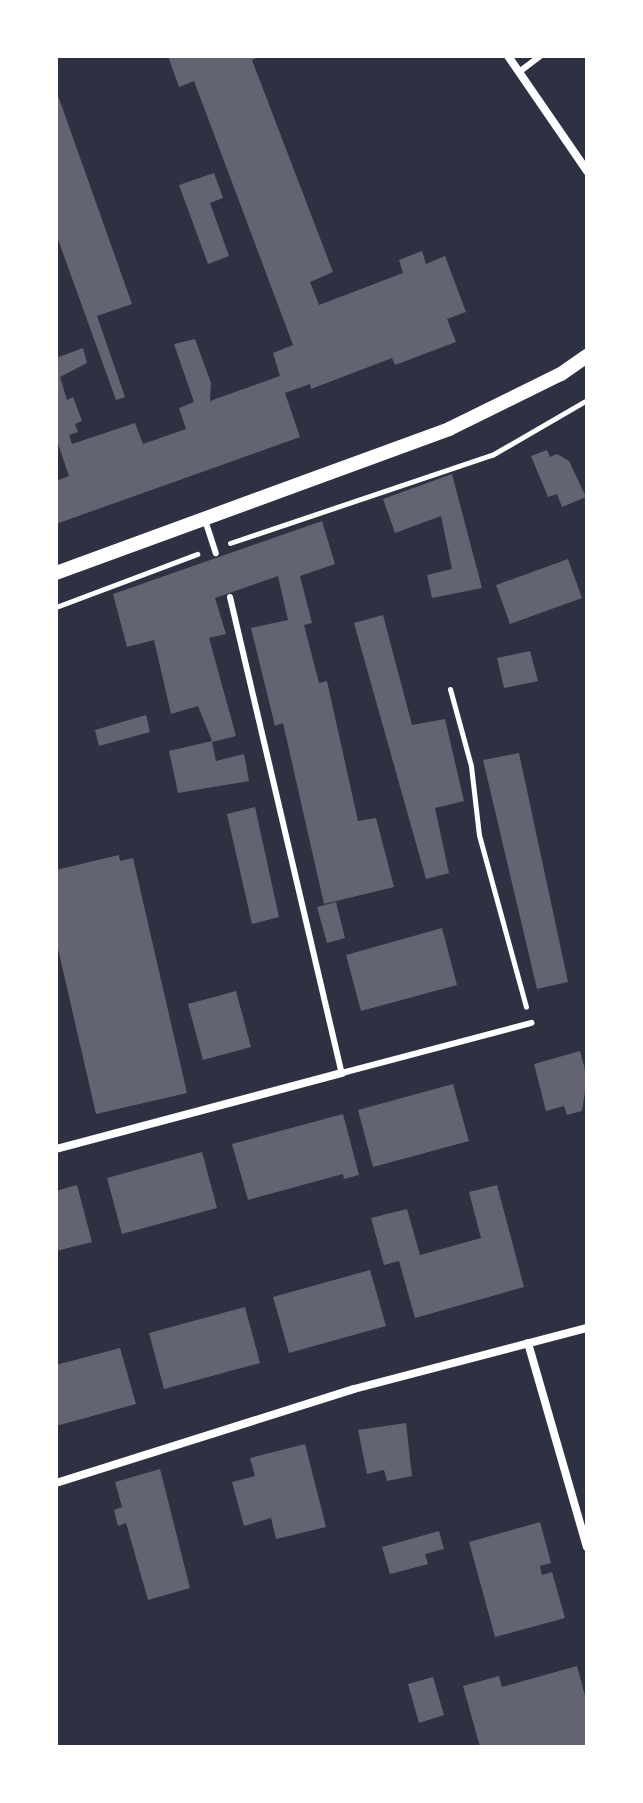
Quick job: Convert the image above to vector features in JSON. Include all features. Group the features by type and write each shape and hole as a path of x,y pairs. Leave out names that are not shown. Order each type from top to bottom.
{"street":[{"path":"508,56 587,171"},
{"path":"56,573 463,423 587,356"},
{"path":"56,1149 342,1073"},
{"path":"56,1483 325,1398 587,1328"},
{"path":"528,1343 587,1547"}],"lane":[{"path":"519,72 540,56"},
{"path":"205,520 215,551"},
{"path":"230,597 342,1073 531,1023"}],"path":[{"path":"56,607 492,455 587,400"},
{"path":"450,689 471,766 479,835 531,1023"}],"building":[{"path":"168,56 261,56 252,60 333,272 310,282 319,305 403,273 399,260 422,251 426,264 445,256 466,312 447,319 456,342 395,365 392,358 311,389 310,384 285,393 300,437 56,524 56,481 69,476 56,438 56,358 83,348 87,363 60,377 67,400 73,397 82,421 75,424 78,432 69,435 72,444 135,423 143,444 186,429 179,408 194,402 174,344 195,339 211,383 210,401 280,376 273,353 293,345 194,81 179,87"},
{"path":"56,90 132,304 97,316 125,397 116,400 56,234"},
{"path":"214,173 223,198 210,203 229,256 208,264 179,185"},
{"path":"547,450 550,457 557,454 569,461 586,497 562,507 557,494 548,497 531,456"},
{"path":"452,474 482,588 432,598 427,575 452,569 441,516 395,533 383,499"},
{"path":"322,521 335,564 300,576 312,623 304,625 319,683 327,681 358,821 376,818 394,887 324,904 283,723 275,726 251,628 288,620 278,576 215,598 226,634 209,638 236,736 212,742 216,761 244,754 249,781 178,793 169,751 212,741 198,706 171,714 154,640 127,647 113,594"},
{"path":"568,559 582,598 510,624 496,585"},
{"path":"383,615 412,725 445,719 464,801 435,808 449,873 426,879 354,623"},
{"path":"530,651 538,681 504,688 497,658"},
{"path":"146,715 150,732 99,746 95,730"},
{"path":"519,753 568,982 537,989 483,760"},
{"path":"255,807 279,917 252,924 227,814"},
{"path":"119,855 120,861 133,858 187,1093 96,1114 56,940 56,870"},
{"path":"336,902 345,938 327,943 317,907"},
{"path":"442,928 457,985 361,1011 346,955"},
{"path":"236,991 251,1047 203,1060 188,1004"},
{"path":"580,1051 587,1077 582,1111 567,1115 564,1106 546,1111 534,1064"},
{"path":"453,1084 469,1141 373,1167 358,1110"},
{"path":"343,1114 359,1175 344,1179 343,1174 248,1200 232,1144"},
{"path":"202,1152 217,1208 122,1234 107,1178"},
{"path":"77,1185 92,1242 56,1251 56,1191"},
{"path":"497,1185 524,1287 415,1318 399,1261 384,1265 371,1218 407,1209 420,1255 481,1238 469,1192"},
{"path":"370,1270 386,1326 289,1353 273,1297"},
{"path":"245,1307 260,1363 164,1389 149,1333"},
{"path":"120,1348 136,1404 56,1426 56,1365"},
{"path":"406,1423 412,1476 387,1481 384,1470 367,1474 358,1430"},
{"path":"305,1444 326,1527 276,1539 271,1518 244,1526 232,1482 255,1476 250,1458"},
{"path":"160,1469 190,1588 148,1600 126,1523 118,1526 114,1510 122,1507 115,1482"},
{"path":"540,1522 551,1563 540,1566 542,1575 552,1572 565,1618 495,1637 469,1542"},
{"path":"439,1531 444,1549 425,1554 428,1564 390,1574 382,1547"},
{"path":"577,1666 587,1703 587,1747 480,1747 463,1686 499,1676 502,1687"},
{"path":"433,1677 444,1715 419,1723 408,1684"}]}
